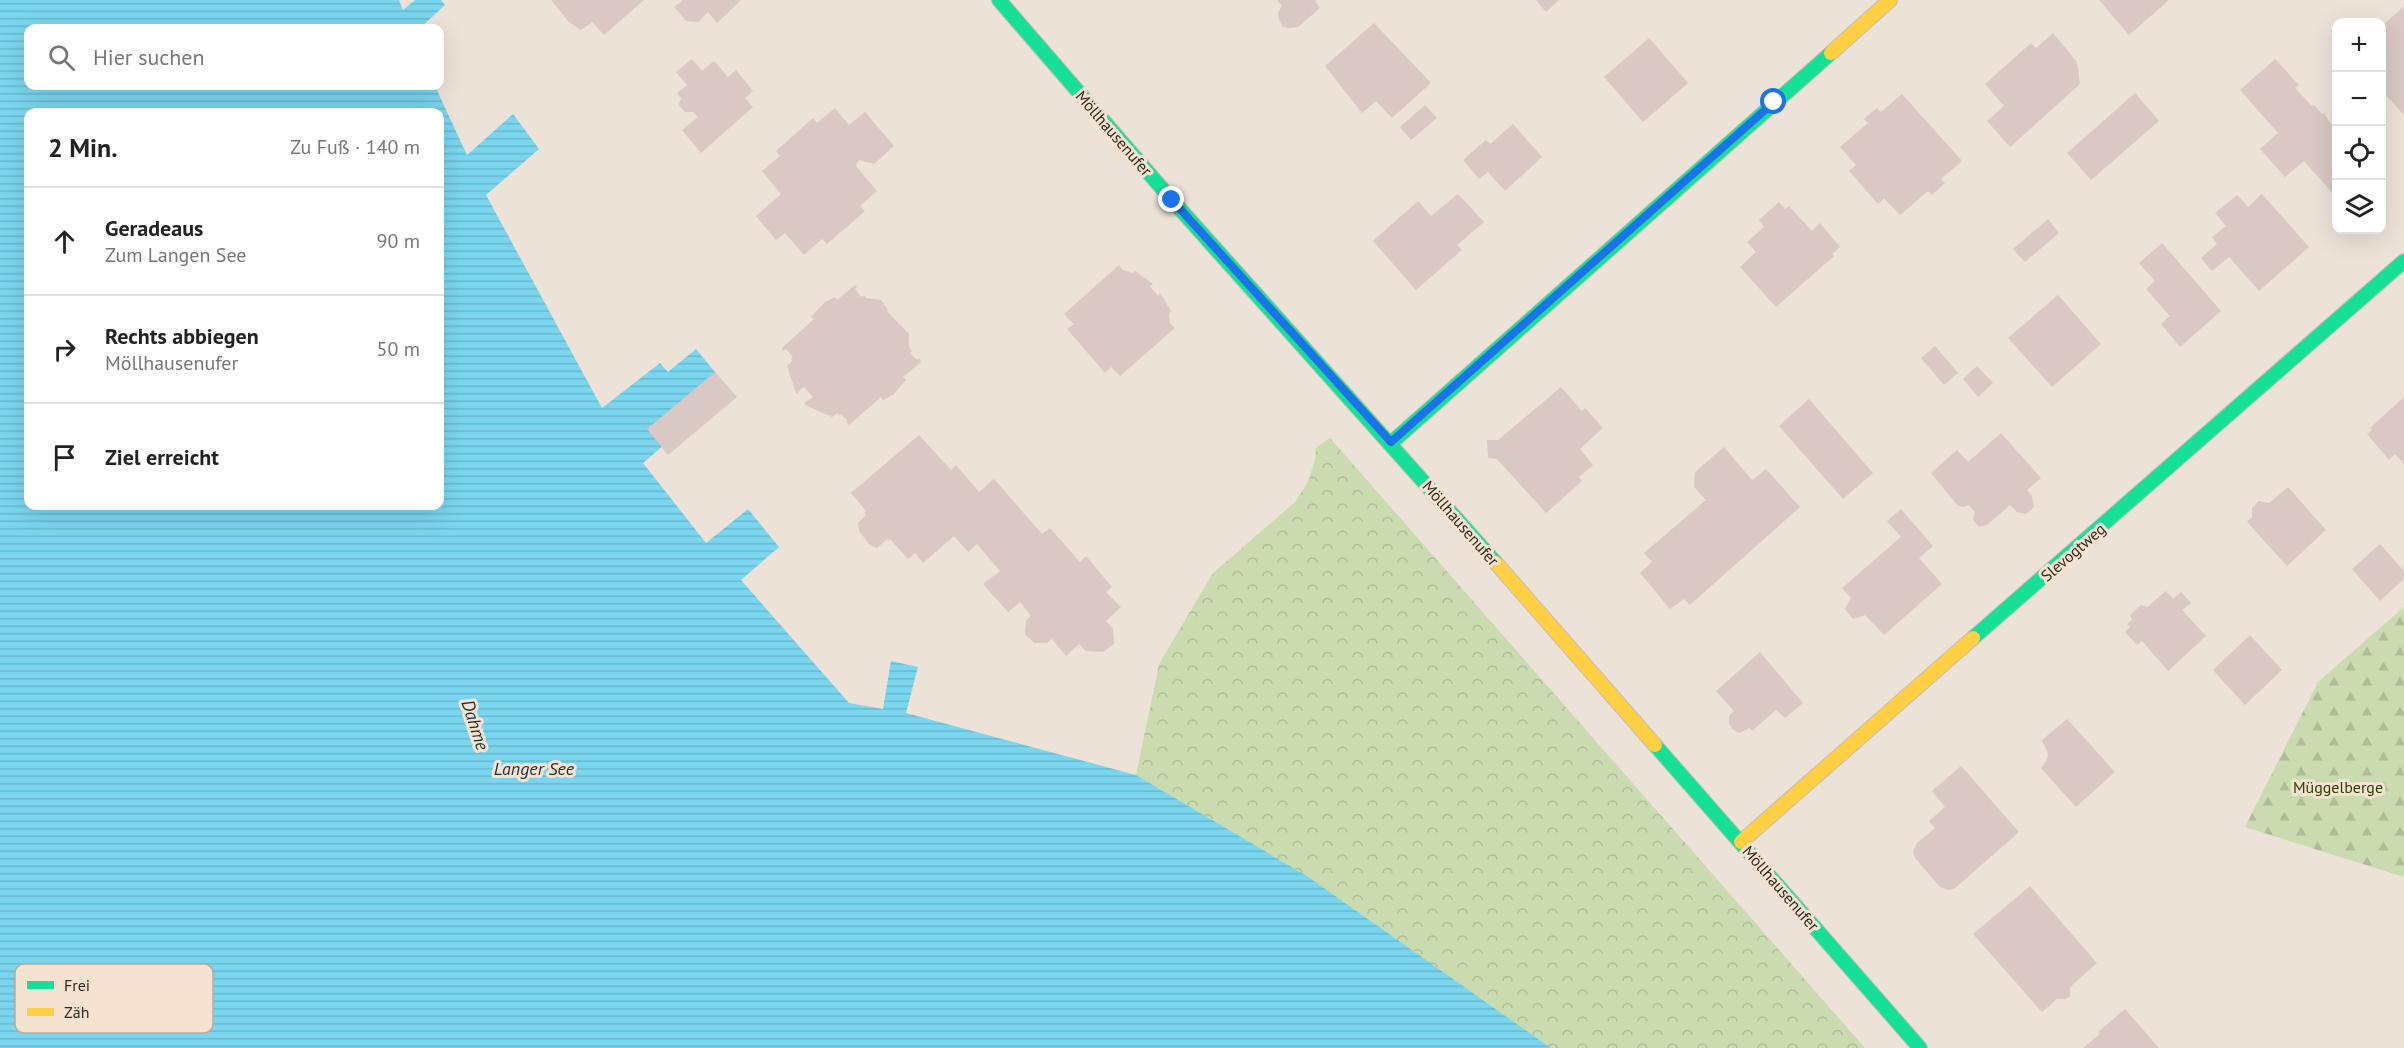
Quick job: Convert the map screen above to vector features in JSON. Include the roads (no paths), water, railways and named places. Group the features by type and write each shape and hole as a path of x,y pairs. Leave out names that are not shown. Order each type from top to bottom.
{"street":[{"name":"Möllhausenufer","path":"999,0 1172,200 1391,442 1920,1048"},
{"path":"1391,442 1890,0"},
{"name":"Slevogtweg","path":"1741,842 2404,261"}],"water":[{"name":"Langer See","path":"0,0 399,0 403,10 415,0 441,0 445,5 424,24 24,24 24,90 437,90 467,155 513,114 539,149 486,195 602,408 660,363 668,372 696,349 729,389 643,463 706,543 748,509 779,547 741,580 849,703 883,709 891,661 918,667 906,713 1136,775 1307,876 1551,1048 0,1048"}],"water label":[{"name":"Dahme","path":"475,725"}],"park label":[{"name":"Müggelberge","path":"2338,787"}]}
